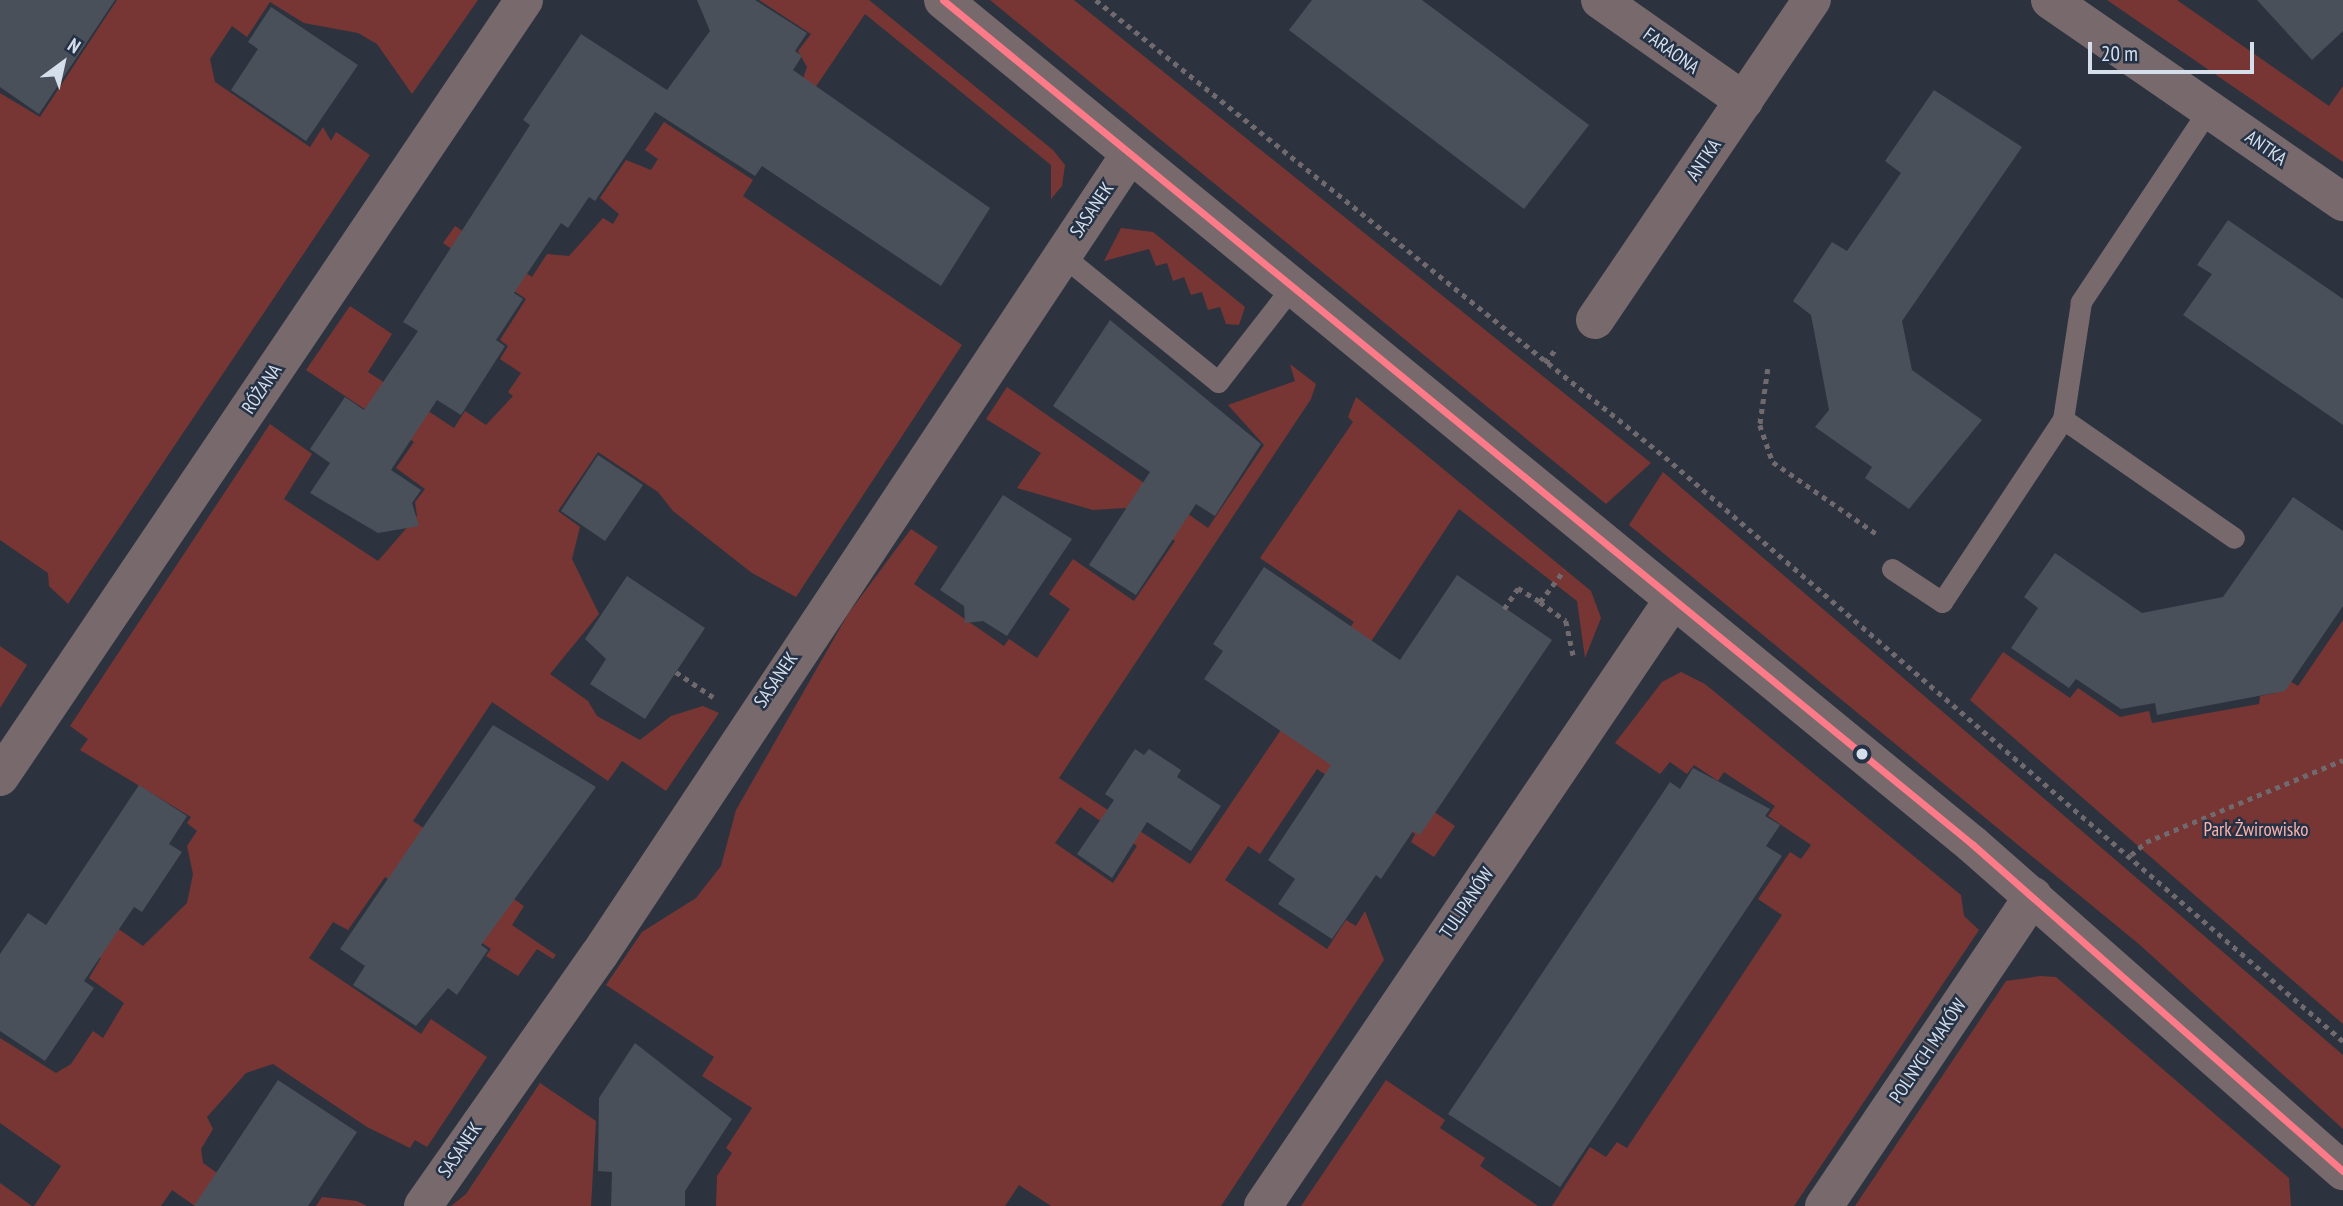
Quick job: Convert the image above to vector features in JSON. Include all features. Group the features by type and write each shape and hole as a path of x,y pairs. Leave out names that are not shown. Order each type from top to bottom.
{"street":[{"name":"RÓŻANA","path":"0,777 524,0"},
{"path":"943,0 2033,896 2343,1171"},
{"name":"FARAONA","path":"1600,0 1744,101"},
{"name":"ANTKA","path":"1595,320 1812,0"},
{"name":"ANTKA","path":"2050,0 2343,202"},
{"name":"SASANEK","path":"423,1206 599,955 1130,153"},
{"name":"TULIPANÓW","path":"1263,1206 1673,600"},
{"name":"POLNYCH MAKÓW","path":"1824,1206 2033,896"}],"lane":[{"path":"1892,569 1942,602 2063,419 2081,302 2209,109"},
{"path":"1062,256 1218,382 1292,287"},
{"path":"2063,419 2234,538"}],"path":[{"path":"1096,0 1665,457 2131,855 2343,1041"},
{"path":"1769,369 1760,425 1773,462 1885,540"},
{"path":"1540,603 1564,569"},
{"path":"1504,609 1518,588 1566,621 1581,664"},
{"path":"676,672 692,682"},
{"path":"2131,855 2146,842 2343,760"}],"green space":[{"path":"117,0 478,0 412,94 377,44 358,33 304,23 270,2 247,37 232,26 210,59 215,82 310,147 323,127 331,141 336,132 370,155 68,604 49,586 48,573 0,540 0,93 40,117"},
{"path":"759,0 869,0 1053,150 1065,165 1062,186 1051,199 1051,165 865,14 785,132 807,67 798,51 811,34"},
{"path":"990,0 1074,0 1651,463 1606,504"},
{"path":"2107,0 2177,0 2329,106 2343,86 2343,162"},
{"path":"664,122 753,180 743,196 962,345 796,597 752,573 673,511 658,492 598,452 558,511 580,527 572,559 599,614 550,674 588,701 597,716 640,740 671,716 703,706 719,713 666,791 622,761 608,781 492,702 413,821 481,866 476,874 524,906 512,925 556,955 553,959 537,949 518,976 486,956 491,949 385,877 348,930 333,922 309,958 421,1034 431,1019 487,1057 427,1147 415,1140 410,1148 367,1127 273,1064 246,1073 207,1117 213,1129 201,1149 203,1163 247,1194 195,1206 172,1190 161,1206 34,1206 61,1166 0,1123 0,1038 56,1073 71,1064 93,1031 103,1038 124,1003 89,978 101,958 49,925 69,895 143,946 187,903 193,874 187,846 197,831 187,823 191,817 80,750 88,739 70,726 270,424 312,454 284,499 378,561 417,516 415,502 425,489 396,468 414,442 306,370 350,306 392,334 368,372 454,428 465,411 486,425 513,396 508,392 521,373 500,359 508,346 500,340 526,299 443,243 455,226 532,277 547,254 569,256 603,218 613,224 619,214 600,198 626,160 651,170 658,159 645,150"},
{"path":"1121,228 1153,232 1245,307 1239,325 1226,324 1220,307 1208,310 1202,292 1191,295 1184,277 1173,281 1167,263 1156,266 1149,249 1104,261"},
{"path":"1290,364 1316,384 1311,399 1059,778 1190,864 1354,622 1260,558 1353,422 1348,417 1356,397 1591,591 1601,618 1585,658 1577,601 1459,509 1313,729 1455,826 1434,857 1411,842 1415,834 1317,769 1260,854 1248,846 1225,880 1327,949 1346,920 1356,926 1365,911 1384,960 1221,1206 1051,1206 1019,1185 1005,1206 716,1206 717,1176 732,1153 726,1148 752,1108 702,1076 714,1057 606,985 642,932 696,898 721,866 736,810 848,614 911,529 938,547 914,584 1004,646 1009,639 1037,658 1070,609 1049,594 1073,559 1134,601 1175,541 1125,508 1093,510 1017,488 1041,453 986,419 1007,387 1208,528 1264,445 1228,405 1295,381","holes":["1080,807 1137,846 1113,883 1055,843"]},
{"path":"1663,472 2343,1055 2343,1129 2140,945 1629,525"},
{"name":"Park Żwirowisko","path":"2343,620 2343,1024 1970,700 2003,652 2070,698 2078,688 2120,717 2149,711 2152,723 2259,704 2260,696 2275,693 2285,678 2298,686"},
{"path":"0,646 27,665 0,708"},
{"path":"1681,672 1705,684 1961,895 1964,916 1979,930 1794,1206 1552,1206 1590,1147 1606,1157 1617,1142 1627,1148 1782,915 1758,899 1790,852 1801,859 1811,845 1768,816 1775,806 1724,772 1718,781 1694,765 1687,774 1670,762 1660,774 1615,743 1662,682"},
{"path":"2040,976 2056,977 2289,1178 2291,1206 1855,1206 2006,981"},
{"path":"1386,1080 1445,1120 1440,1128 1485,1158 1480,1166 1538,1206 1301,1206"},
{"path":"540,1083 596,1121 591,1206 451,1206 466,1194"},
{"path":"0,1183 32,1206 0,1206"},
{"path":"322,1197 357,1201 367,1206 316,1206"}],"building":[{"path":"0,0 115,0 39,114 0,87"},
{"path":"697,0 755,0 807,33 795,51 802,56 793,70 990,208 941,286 762,166 755,176 655,112 595,201 589,197 568,228 561,223 514,293 523,299 496,340 505,346 461,415 437,400 391,470 421,490 412,503 419,526 378,533 310,493 330,463 310,449 345,397 364,410 418,331 403,322 530,125 523,120 581,34 667,90 710,31"},
{"path":"1312,0 1422,0 1589,125 1524,209 1289,30"},
{"path":"2257,0 2343,0 2343,31 2312,60"},
{"path":"271,7 358,65 306,141 231,90 258,49 248,42"},
{"path":"1934,90 2022,147 1902,321 1912,370 1982,420 1909,509 1865,478 1872,467 1815,427 1829,410 1811,315 1793,301 1832,242 1847,251 1901,173 1885,161"},
{"path":"2228,220 2343,299 2343,425 2183,315 2212,274 2197,265"},
{"path":"1110,320 1261,444 1215,516 1196,504 1136,595 1089,565 1150,472 1053,406"},
{"path":"598,455 643,485 605,541 561,511"},
{"path":"1003,495 1072,539 1007,636 983,621 965,623 964,606 940,590"},
{"path":"2293,497 2343,531 2343,606 2285,691 2157,715 2155,703 2121,709 2076,679 2069,688 2011,648 2038,608 2024,597 2055,553 2142,613 2223,597"},
{"path":"1264,567 1400,660 1457,575 1552,640 1420,835 1413,831 1381,879 1376,875 1332,939 1278,904 1295,879 1268,860 1331,765 1204,679 1223,651 1213,644"},
{"path":"627,576 705,628 645,719 590,684 606,659 585,639"},
{"path":"493,725 596,787 481,945 488,950 457,995 448,988 416,1026 353,985 365,966 340,949"},
{"path":"1135,749 1144,755 1149,749 1181,770 1177,777 1221,806 1191,851 1147,822 1112,878 1077,854 1114,800 1105,794"},
{"path":"1693,768 1770,809 1765,816 1780,825 1766,846 1782,856 1560,1187 1448,1114 1670,782 1680,789"},
{"path":"139,785 187,816 169,844 182,852 142,912 134,907 84,981 94,988 45,1061 0,1031 0,954 28,913 46,925"},
{"path":"635,1043 732,1119 685,1191 685,1206 611,1206 612,1172 598,1171 599,1098"},
{"path":"278,1080 357,1132 308,1206 194,1206"}],"transit line":[{"path":"943,0 1972,844 2343,1171"}]}
